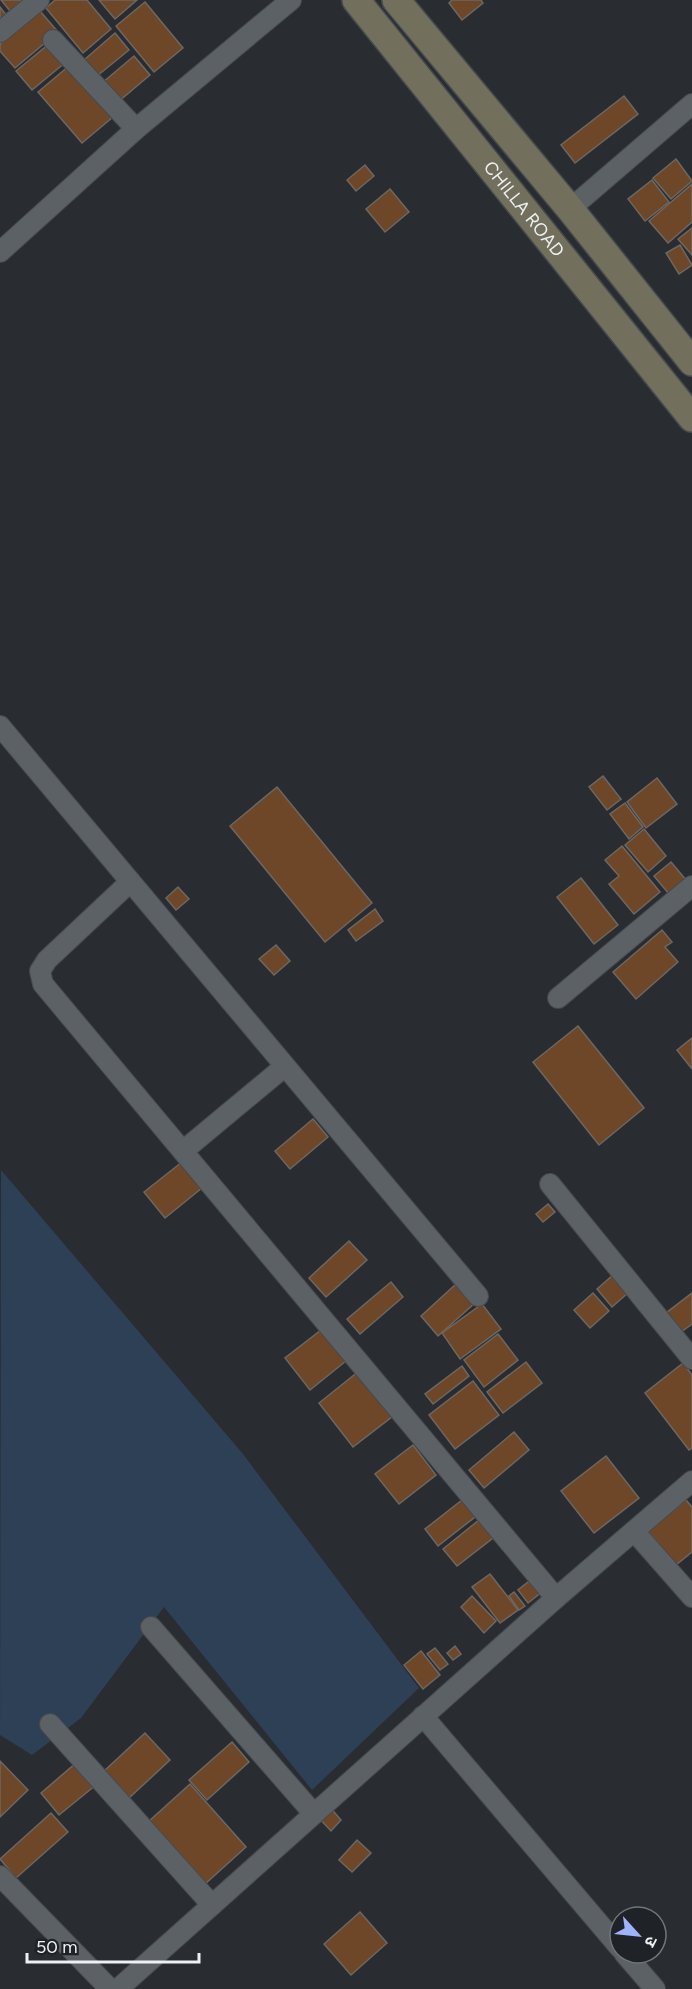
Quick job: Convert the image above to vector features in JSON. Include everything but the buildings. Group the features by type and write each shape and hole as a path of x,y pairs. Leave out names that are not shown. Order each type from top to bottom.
{"main road":[{"name":"CHILLA ROAD","path":"356,0 692,418"},
{"name":"CHILLA ROAD","path":"396,0 570,209 692,362"}],"street":[{"path":"0,32 39,0"},
{"path":"0,252 136,129 291,0"},
{"path":"53,40 136,129"},
{"path":"570,209 692,104"},
{"path":"0,726 129,883 478,1296"},
{"path":"129,883 47,960 40,971 43,984 556,1598"},
{"path":"558,998 692,886"},
{"path":"183,1151 284,1067"},
{"path":"550,1184 692,1359"},
{"path":"118,1989 556,1598 692,1481"},
{"path":"634,1531 692,1597"},
{"path":"151,1627 314,1814"},
{"path":"423,1716 608,1934"},
{"path":"50,1724 212,1905"},
{"path":"1,1880 110,1989"},
{"path":"634,1965 655,1989"}],"shaded area":[{"path":"1,1170 243,1454 419,1688 312,1790 164,1607 81,1718 32,1755 0,1735"}]}
